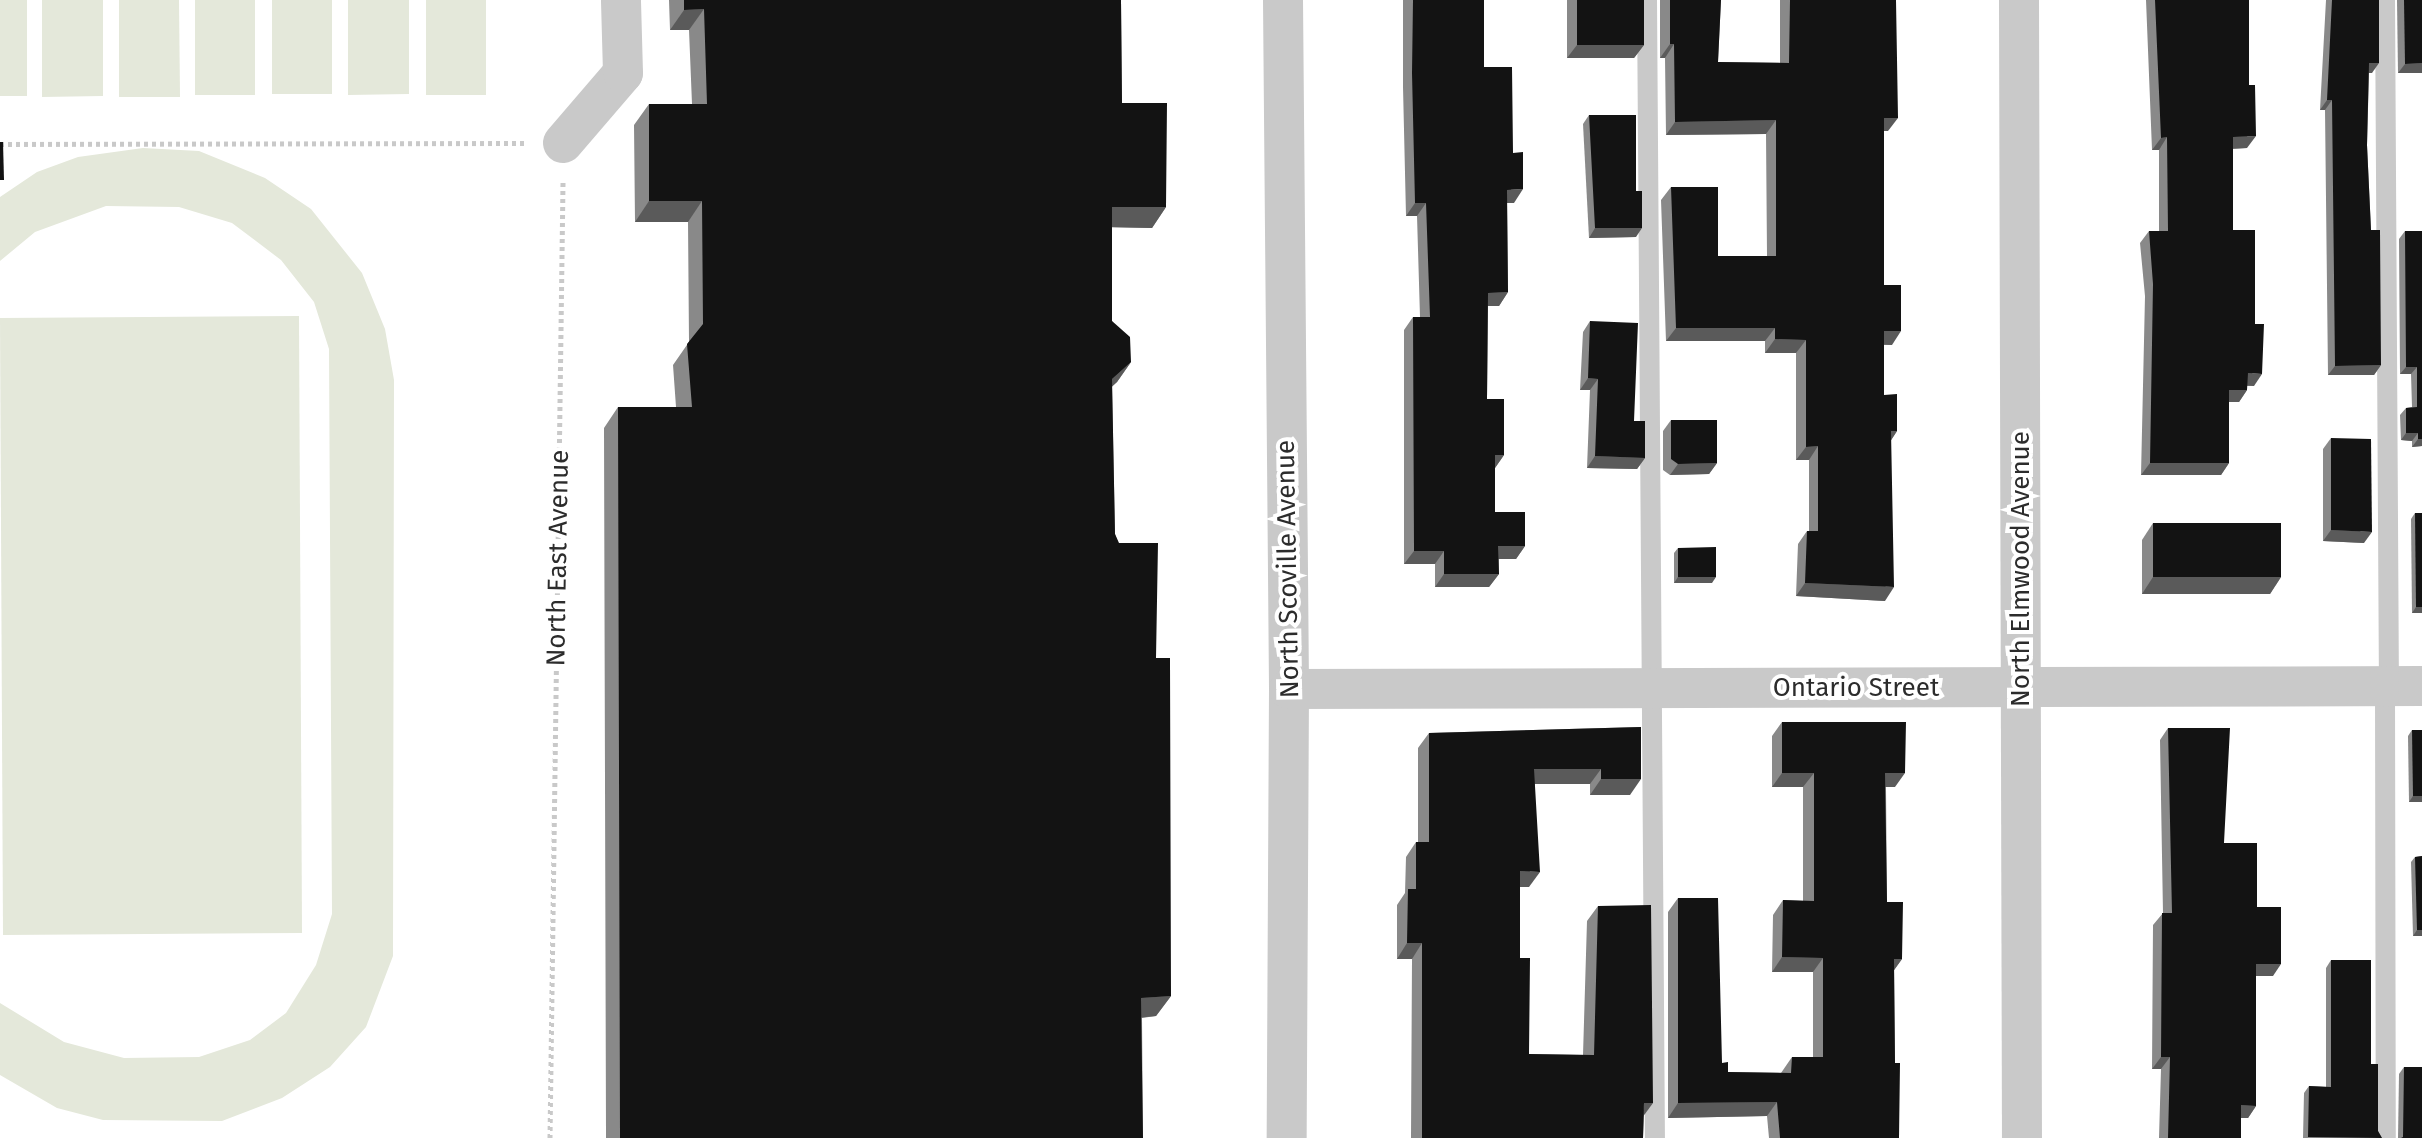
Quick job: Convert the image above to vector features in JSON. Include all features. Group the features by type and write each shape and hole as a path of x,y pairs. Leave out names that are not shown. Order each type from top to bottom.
{"street":[{"path":"563,143 623,73 621,0"},
{"name":"North Scoville Avenue","path":"1283,0 1289,689 1287,1138"},
{"name":"North Elmwood Avenue","path":"2019,0 2022,1138"},
{"name":"Ontario Street","path":"1289,689 2399,687"}],"lane":[{"path":"1647,0 1655,1138"},
{"path":"2385,0 2399,687 2386,1138"}],"path":[{"path":"0,144 563,143"},
{"name":"North East Avenue","path":"550,1138 563,143"}],"shaded area":[{"path":"0,0 27,0 27,96 0,96"},
{"path":"42,0 103,0 103,96 42,97"},
{"path":"119,0 179,0 180,97 119,97"},
{"path":"195,0 255,0 255,95 195,95"},
{"path":"272,0 332,0 332,94 272,94"},
{"path":"348,0 409,0 409,94 348,95"},
{"path":"426,0 486,0 486,95 426,95"},
{"path":"143,148 199,151 265,178 311,209 362,273 385,329 394,380 393,956 366,1027 330,1067 282,1098 222,1121 103,1120 57,1108 0,1075 0,1003 64,1042 124,1058 199,1057 250,1040 286,1013 316,965 332,914 329,349 314,302 281,260 232,223 179,207 106,206 35,232 0,261 0,197 37,172 78,157"},
{"path":"299,316 302,933 3,935 0,318"}],"building":[{"path":"684,0 1121,0 1122,103 1167,103 1166,207 1112,207 1112,321 1130,337 1131,362 1112,379 1115,534 1119,543 1158,543 1156,658 1170,658 1171,996 1141,998 1143,1138 620,1138 618,407 692,407 687,344 703,324 702,201 649,201 649,104 707,104 704,9 684,10"},
{"path":"1413,0 1484,0 1484,67 1512,67 1513,153 1523,152 1523,189 1507,190 1508,292 1488,293 1487,399 1504,399 1504,455 1495,455 1495,512 1525,512 1525,546 1498,546 1499,574 1444,574 1444,551 1414,551 1413,317 1430,317 1426,203 1415,203"},
{"path":"1577,0 1644,0 1644,45 1577,45"},
{"path":"1670,0 1721,0 1718,62 1789,63 1790,0 1896,0 1898,118 1884,118 1884,285 1901,285 1901,331 1884,331 1884,395 1897,394 1897,431 1891,431 1894,587 1805,583 1807,531 1818,531 1818,446 1806,447 1806,340 1775,339 1775,328 1676,328 1671,187 1718,187 1718,256 1776,256 1776,120 1675,122"},
{"path":"2155,0 2249,0 2249,85 2255,85 2256,136 2233,137 2233,230 2255,230 2255,324 2264,324 2262,374 2248,373 2247,390 2229,390 2229,463 2150,463 2153,284 2149,231 2168,231 2167,137 2161,138"},
{"path":"2332,0 2379,0 2379,63 2369,63 2367,145 2371,230 2380,230 2381,365 2335,366 2332,100 2327,100"},
{"path":"2404,0 2422,0 2422,63 2405,64"},
{"path":"1589,115 1636,115 1636,191 1642,191 1642,228 1595,228"},
{"path":"0,142 3,142 4,180 0,180"},
{"path":"2405,231 2422,231 2422,439 2418,439 2418,433 2406,433 2406,408 2417,407 2417,367 2406,367"},
{"path":"1590,321 1638,323 1634,421 1645,421 1645,458 1595,456 1598,379 1588,378"},
{"path":"1671,420 1717,420 1717,463 1678,464 1671,459"},
{"path":"2331,438 2371,439 2372,532 2331,530"},
{"path":"2415,513 2422,513 2422,607 2416,607"},
{"path":"2153,523 2281,523 2281,577 2153,577"},
{"path":"1716,547 1716,577 1678,577 1678,548"},
{"path":"1782,722 1906,722 1905,773 1885,773 1887,902 1903,902 1902,959 1894,959 1895,1063 1900,1063 1899,1138 1780,1138 1777,1102 1678,1103 1678,898 1718,898 1722,1063 1728,1062 1728,1072 1791,1073 1792,1057 1823,1057 1823,958 1782,957 1783,900 1814,901 1814,773 1782,773"},
{"path":"1641,727 1641,779 1601,779 1601,769 1534,769 1540,872 1520,871 1520,958 1530,958 1529,1054 1594,1055 1598,906 1651,905 1653,1103 1644,1103 1643,1138 1422,1138 1422,943 1407,943 1408,889 1416,889 1416,842 1429,842 1429,733"},
{"path":"2168,728 2230,728 2224,843 2257,843 2257,907 2281,907 2281,964 2256,964 2256,1106 2241,1105 2241,1138 2168,1138 2170,1057 2161,1057 2162,913 2172,913"},
{"path":"2412,730 2422,730 2422,796 2413,796"},
{"path":"2422,856 2422,930 2417,930 2415,857"},
{"path":"2331,960 2371,960 2371,1064 2378,1064 2378,1131 2382,1138 2308,1137 2309,1086 2331,1087"},
{"path":"2404,1067 2422,1067 2422,1138 2401,1138"}]}
